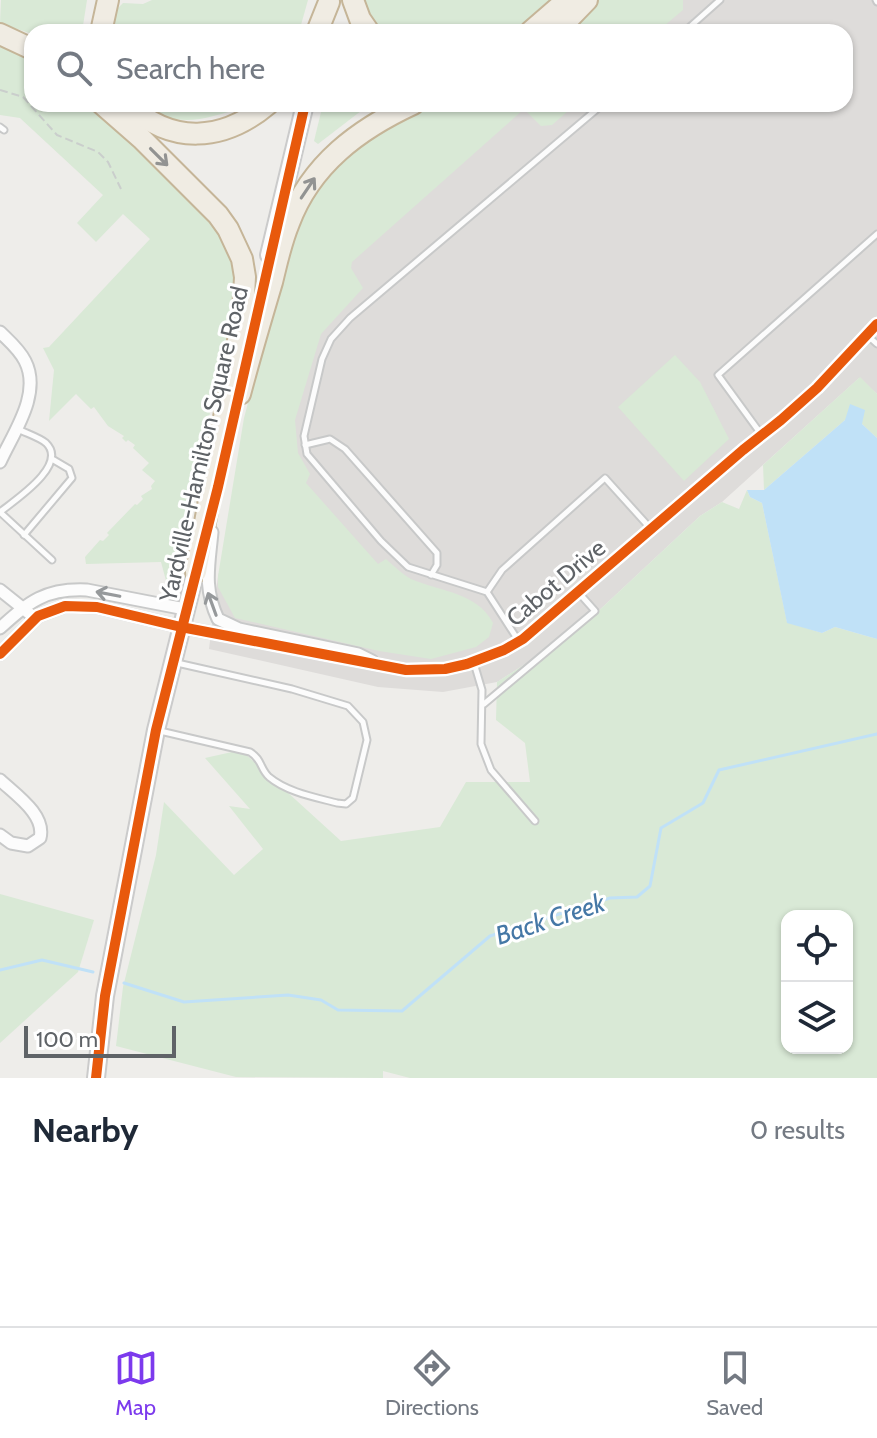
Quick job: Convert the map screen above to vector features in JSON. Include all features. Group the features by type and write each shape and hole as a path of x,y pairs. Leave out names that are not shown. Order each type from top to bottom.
{"highway":[{"path":"103,24 108,0"},
{"path":"353,0 363,24"},
{"path":"539,24 567,0"},
{"path":"564,24 587,0"},
{"path":"322,24 329,1"},
{"path":"0,34 24,45"},
{"path":"110,112 218,215 242,259 245,286 243,313 196,572"},
{"path":"139,112 167,129 200,134 232,128 259,112"},
{"path":"232,421 288,223 297,204 316,175 338,150 373,124 397,112"}],"street":[{"name":"Yardville-Hamilton Square Road","path":"96,1078 105,996 156,730 218,487 303,112"},
{"name":"Cabot Drive","path":"35,618 65,606 97,607 383,667 425,670 473,662 519,642 817,388 877,324"},
{"path":"0,332 27,363 31,382 28,399 0,461"},
{"path":"218,487 207,582 208,595 218,619 239,629 358,654 383,667"},
{"path":"0,628 45,594 70,589 185,609"},
{"path":"0,590 35,618 0,654"},
{"path":"0,780 39,819 42,830 40,838 28,846 11,843 0,835"}],"lane":[{"path":"693,24 720,0"},
{"path":"519,642 487,592 408,567 381,541 307,454 304,436 322,359 331,339 350,318 594,112"},
{"path":"762,435 718,375 877,234"},
{"path":"867,335 877,344"},
{"path":"16,428 47,444 52,459 69,469 72,478 24,535"},
{"path":"305,445 330,439 345,449 437,553 437,565 431,575"},
{"path":"52,459 44,475 0,512 52,560"},
{"path":"487,592 502,570 605,478 651,529"},
{"path":"483,705 595,611 578,592"},
{"path":"156,730 250,752 262,761 265,774 281,785 337,803 346,804 353,798 367,740 363,722 348,706 331,698 173,662"},
{"path":"473,662 483,705 481,744 491,770 535,821"}],"path":[{"path":"0,90 24,98"},
{"path":"36,112 57,135 98,152 108,162 121,189"}],"shaded area":[{"path":"643,0 877,0 877,394 859,378 722,502 700,516 577,631 497,682 443,692 378,687 209,649 218,576 343,203 468,112 853,112 853,24 636,24"}],"green space":[{"path":"1,0 87,0 83,24 24,24 24,31 0,23"},
{"path":"152,0 308,0 301,24 114,24 113,13 123,3 143,4"},
{"path":"359,0 549,0 521,24 374,24"},
{"path":"597,0 683,0 683,10 666,24 574,24"},
{"path":"0,39 24,51 24,112 98,112 146,153 223,237 235,273 226,346 168,588 161,562 86,564 85,557 143,499 141,496 152,489 155,481 142,470 149,463 133,448 135,445 128,440 126,442 122,438 124,436 108,426 94,407 91,409 76,394 49,421 54,370 43,348 49,347 150,239 123,214 96,242 77,223 103,195 20,118 0,115"},
{"path":"156,112 228,112 192,120"},
{"path":"321,112 360,112 318,144 314,141"},
{"path":"416,112 521,112 352,262 351,268 363,288 321,334 295,420 298,453 310,474 306,483 378,564 386,559 411,579 468,599 478,605 493,623 489,637 476,647 431,659 379,651 235,618 218,587 244,418 295,226 314,185 354,147"},
{"path":"527,112 567,112 552,125 541,126"},
{"path":"675,355 700,382 729,439 684,481 618,407"},
{"path":"860,377 877,394 877,438 862,424 845,420 764,490 763,465"},
{"path":"747,490 750,497 762,503 787,622 822,633 835,627 877,639 877,1078 410,1078 383,1071 383,1078 236,1077 116,1046 123,987 156,855 164,802 234,875 263,849 229,806 250,809 205,758 241,750 341,841 440,827 466,782 530,782 525,743 496,720 497,682 577,631 700,516 722,502 739,509"},
{"path":"0,894 94,920 78,972 0,1043"}],"water":[{"path":"850,404 865,410 862,424 877,438 877,639 835,627 822,633 787,623 762,503 750,497 747,490 764,490 845,420"}],"waterway":[{"name":"Back Creek","path":"124,983 184,1002 288,995 321,1000 338,1010 402,1011 490,936 610,898 637,897 650,886 661,828 703,803 719,770 877,734"},
{"name":"Back Creek","path":"0,970 42,960 93,972"}],"cycle path":[{"path":"96,1078 105,996 156,730 218,487 303,112"},
{"path":"0,654 38,616 65,606 97,607 181,627 406,670 445,669 467,664 523,639 817,388 877,324"}]}
